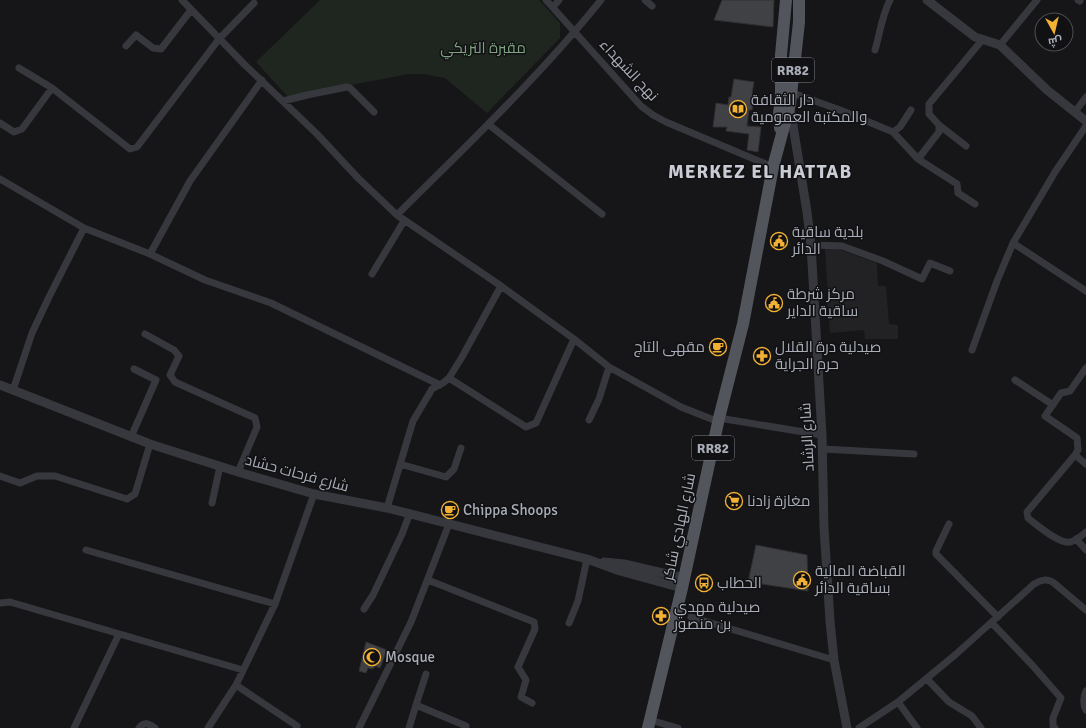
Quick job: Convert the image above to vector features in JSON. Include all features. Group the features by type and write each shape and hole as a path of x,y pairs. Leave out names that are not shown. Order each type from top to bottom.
{"main road":[{"name":"RR82","path":"786,0 781,54 787,97"},
{"name":"RR82","path":"773,167 780,139 782,117 787,97 799,22 799,0"},
{"name":"شارع الهادي شاكر","path":"649,724 683,583 719,420 743,324 773,167"}],"street":[{"path":"182,0 219,39 397,215 501,286 574,339 609,367 681,407 719,420 822,435"},
{"name":"نهج الشهداء","path":"546,0 641,106 653,115 773,167"},
{"path":"553,7 559,0"},
{"path":"397,215 488,124 575,31 601,0"},
{"path":"645,0 652,6"},
{"path":"875,50 883,15 890,0"},
{"path":"927,0 975,37 1000,45 1048,90 1086,120"},
{"path":"1000,45 1037,0"},
{"path":"19,68 52,88 130,149 137,147 219,39 254,3"},
{"path":"126,46 136,35 153,48 161,49 191,10"},
{"path":"966,146 929,114 929,104 983,40"},
{"path":"150,254 190,181 262,80"},
{"path":"283,101 347,87 350,88 374,112"},
{"path":"0,123 14,132 22,129 52,88"},
{"path":"787,97 840,110 893,132 918,159 957,184 958,193 975,204"},
{"name":"شارع الرشاد","path":"787,97 796,144 811,245 823,449 824,528 830,621 834,660 847,728"},
{"path":"1075,112 1086,97"},
{"path":"893,132 900,127 912,110"},
{"name":"شارع الرشاد","path":"782,117 796,144"},
{"path":"488,124 602,214"},
{"path":"918,159 939,132 939,124"},
{"path":"972,350 1013,243 1055,172 1086,126"},
{"path":"0,179 84,228 150,254 205,280 271,303 440,385"},
{"path":"372,274 404,220"},
{"path":"13,390 32,333 84,228"},
{"path":"1013,243 1086,291"},
{"path":"811,245 842,246 922,279 930,263 950,271"},
{"path":"387,508 413,421 432,389 449,378 501,286"},
{"path":"145,334 174,350 179,356 170,375 175,382 255,418 257,427 238,472"},
{"path":"449,378 526,427 536,423 574,339"},
{"path":"589,420 599,399 609,367"},
{"path":"1086,368 1070,390 1061,393 1045,416 1078,438 1078,450 1027,512 1028,518 1061,541 1069,542 1076,540 1086,532"},
{"path":"131,437 156,380 134,369"},
{"path":"1015,380 1053,405"},
{"name":"شارع فرحات حشاد","path":"0,385 150,444 238,472 314,494 387,508 591,560 624,564 683,583"},
{"path":"0,476 20,483 37,476 55,476 126,499 135,494 150,444"},
{"path":"400,464 446,477 454,468 461,448"},
{"path":"823,449 914,454"},
{"path":"1075,455 1086,464"},
{"path":"212,502 220,466"},
{"path":"208,728 236,686 275,604 314,494"},
{"path":"364,609 373,595 410,514"},
{"path":"359,728 412,622 449,524"},
{"path":"949,524 936,554 995,620 1061,698 1053,718 1053,726 1055,728"},
{"path":"1076,540 1086,550"},
{"path":"86,550 275,604"},
{"path":"569,623 578,601 591,560"},
{"path":"428,580 534,622 535,629 518,667 526,680 521,697 532,703"},
{"path":"859,728 898,702 927,679 1034,584 1040,581 1050,580 1086,610"},
{"path":"0,603 10,602 243,670"},
{"path":"691,617 834,660"},
{"path":"74,728 119,634"},
{"path":"409,728 426,674"},
{"path":"927,679 949,702 972,716 981,728"},
{"path":"236,686 297,726"},
{"path":"1086,691 1084,696 1086,710"},
{"path":"898,702 917,728"},
{"path":"416,705 466,726 465,728"},
{"path":"139,728 142,724 146,723 155,728"},
{"path":"649,724 678,728"}],"shaded area":[{"path":"835,248 877,263 878,286 886,286 889,324 898,325 898,339 865,339 864,330 830,333 825,249"}],"green space":[{"name":"مقبرة التريكي","path":"320,0 539,0 560,23 560,38 487,113 445,78 423,74 409,74 288,97 256,62"}],"building":[{"path":"722,0 774,0 773,27 714,20"},
{"path":"734,79 754,82 752,110 749,110 747,126 761,127 758,152 747,150 749,134 726,131 727,127 713,127 716,103 728,105"},
{"path":"756,545 807,555 808,591 748,582"},
{"path":"366,642 387,650 380,668 375,666 373,669 368,668 366,673 359,671"}],"place":[{"name":"دار الثقافة والمكتبة العمومية","path":"738,109"},
{"name":"بلدية ساقية الدائر","path":"779,241"},
{"name":"مركز شرطة ساقية الداير","path":"774,303"},
{"name":"مقهى التاج","path":"718,347"},
{"name":"صيدلية درة القلال حرم الجراية","path":"762,356"},
{"name":"مغازة زادنا","path":"734,501"},
{"name":"Chippa Shoops","path":"450,510"},
{"name":"القباضة المالية بساقية الدائر","path":"802,580"},
{"name":"الحطاب","path":"704,583"},
{"name":"صيدلية مهدي بن منصور","path":"661,616"},
{"name":"Mosque","path":"372,657"}],"district":[{"name":"MERKEZ EL HATTAB","path":"760,172"}]}
